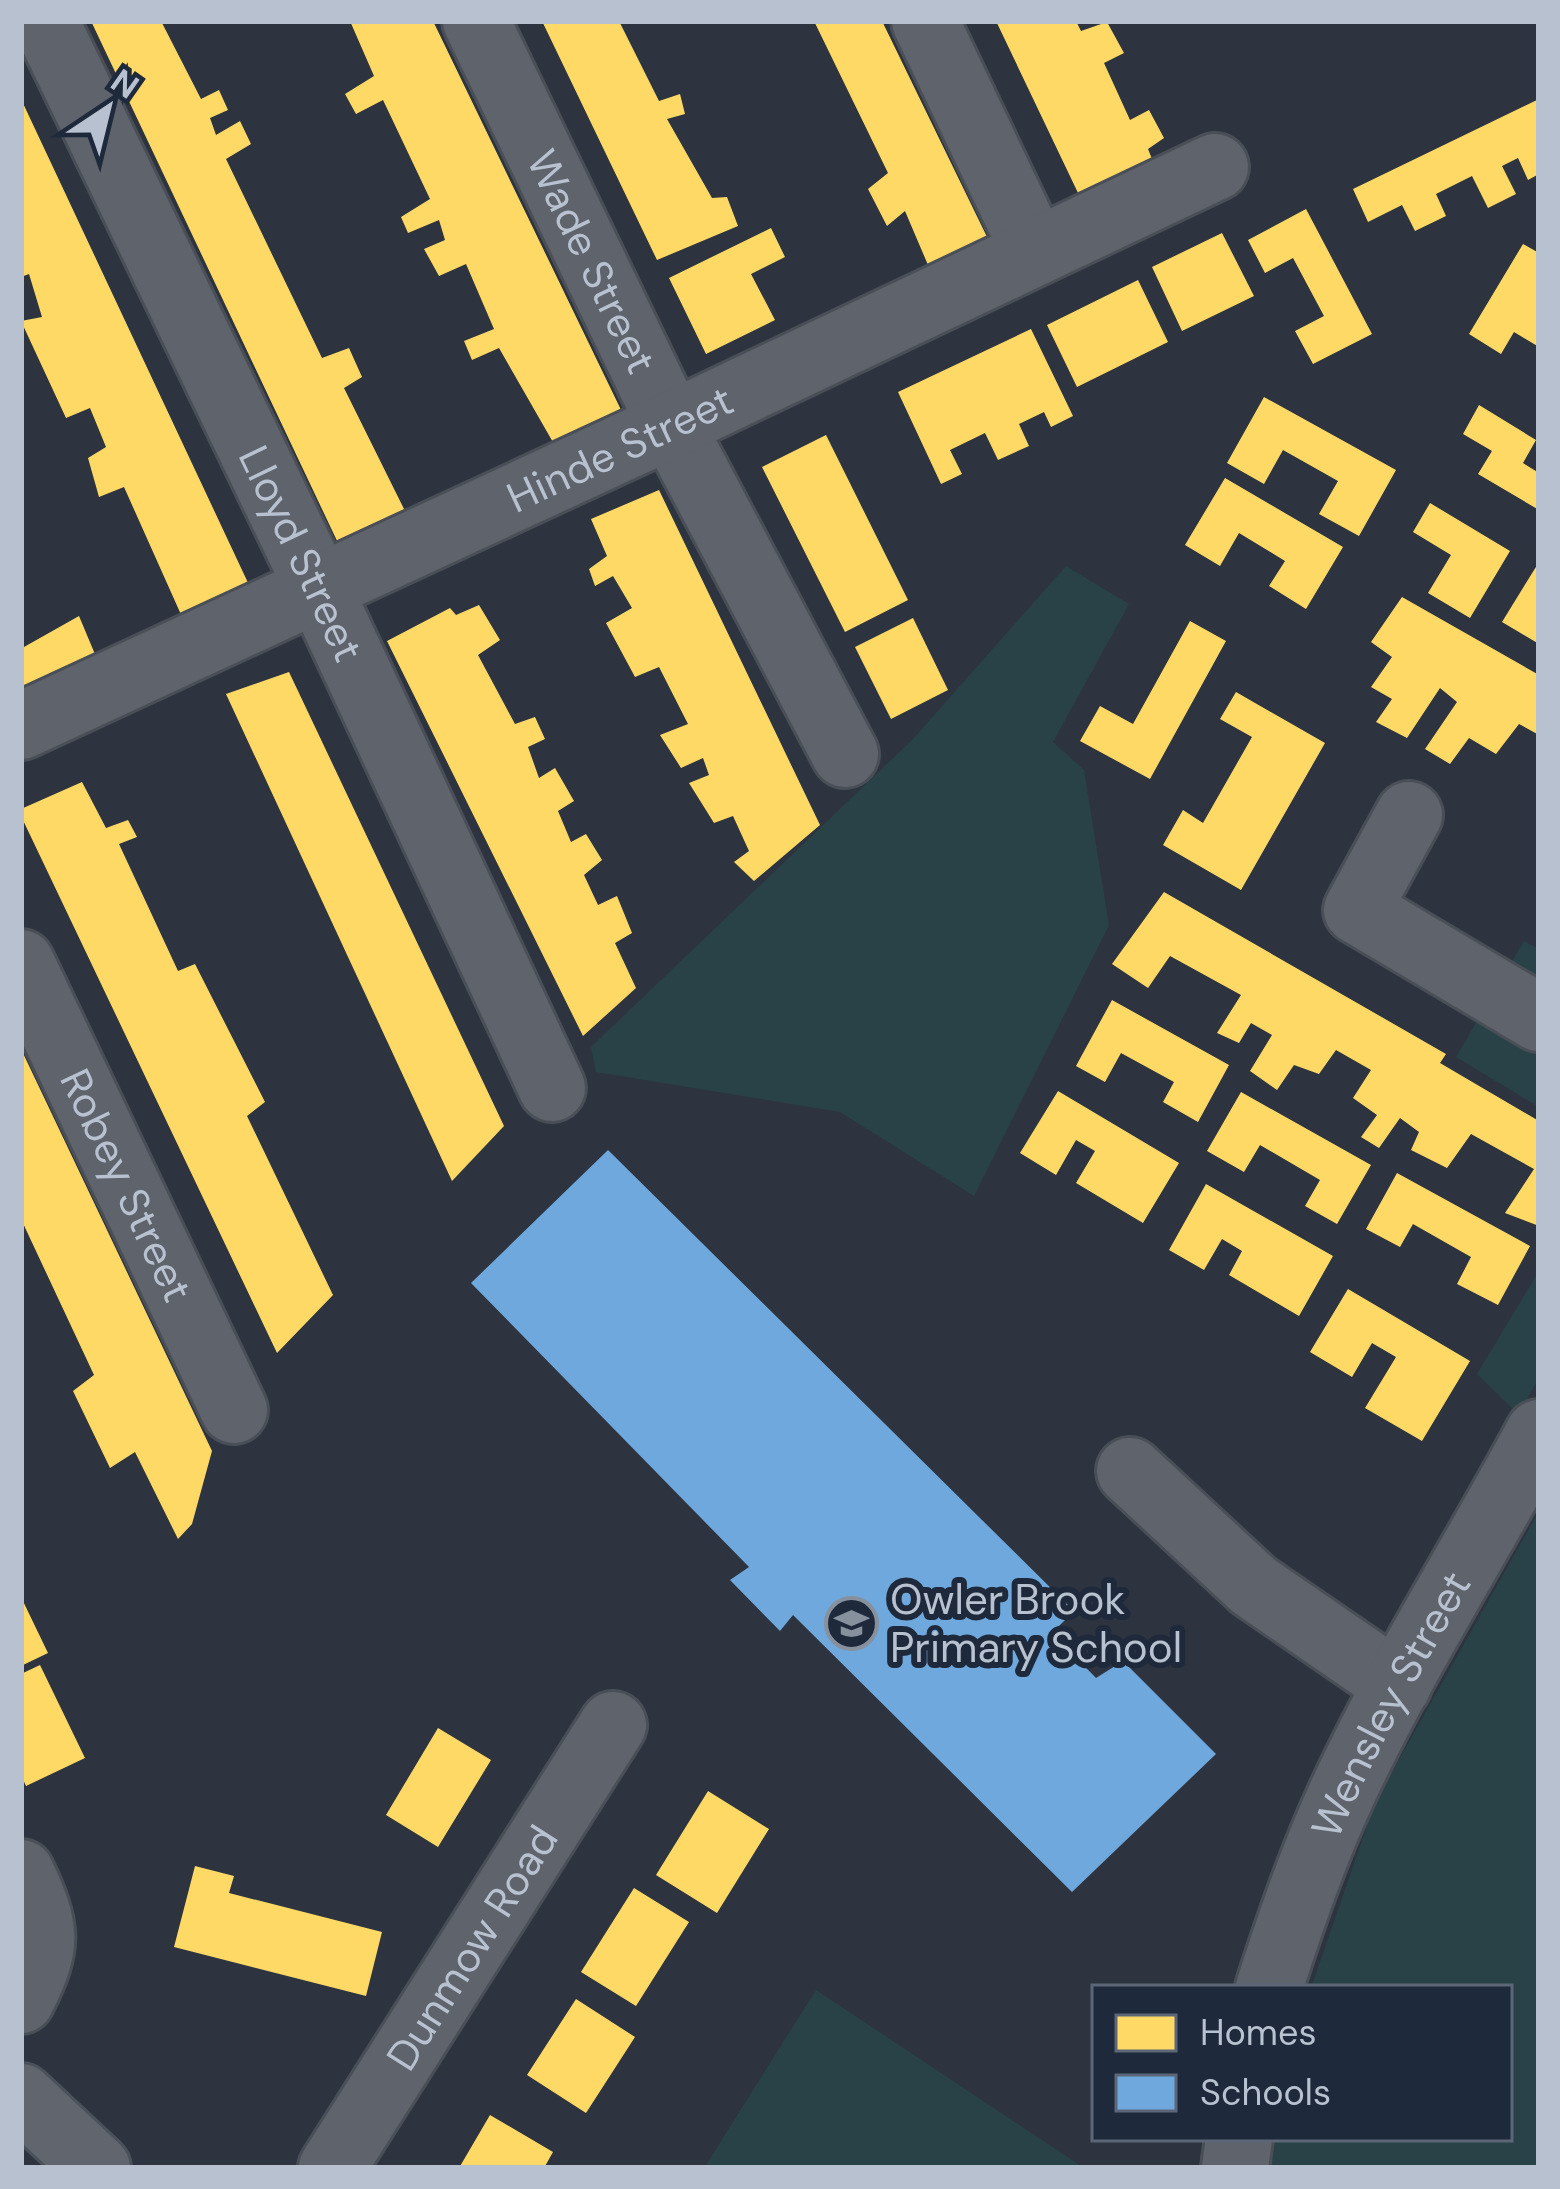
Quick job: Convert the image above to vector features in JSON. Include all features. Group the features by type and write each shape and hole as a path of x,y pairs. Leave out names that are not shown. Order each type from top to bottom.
{"main road":[{"path":"21,2097 97,2168"}],"street":[{"name":"Lloyd Street","path":"45,21 320,589 552,1088"},
{"name":"Wade Street","path":"476,21 671,425 845,754"},
{"path":"925,21 1034,250"},
{"name":"Hinde Street","path":"21,725 1215,167"},
{"path":"1409,815 1358,910 1539,1018"},
{"name":"Robey Street","path":"21,963 234,1410"},
{"name":"Wensley Street","path":"1270,1985 1294,1909 1335,1810 1398,1685 1539,1433"},
{"path":"1130,1471 1254,1586 1398,1685"},
{"name":"Dunmow Road","path":"332,2168 613,1726"},
{"path":"21,1873 41,1915 41,1961 21,2000"}],"green space":[{"path":"1066,566 1129,604 1053,742 1084,770 1109,925 974,1196 840,1112 596,1072 591,1047 913,739"},
{"path":"1524,941 1539,949 1539,1107 1456,1057"},
{"path":"1539,1271 1539,1378 1518,1414 1477,1374"},
{"path":"1539,1511 1539,2168 1270,2168 1274,2141 1512,2141 1512,1985 1312,1985 1376,1800"},
{"path":"816,1990 1084,2168 704,2168"}],"building: Homes":[{"path":"91,21 161,21 201,99 219,90 228,110 210,118 216,135 240,121 251,144 226,159 322,358 349,348 362,377 344,388 406,513 339,545"},
{"path":"350,21 433,21 623,414 554,444 499,348 472,360 464,341 494,329 466,264 439,276 424,249 445,240 439,220 408,233 401,217 430,199 383,100 356,114 345,94 374,76"},
{"path":"542,21 619,21 659,101 680,94 685,114 667,119 712,198 727,197 738,226 657,260"},
{"path":"814,21 882,21 988,239 928,265 905,211 887,226 868,189 888,173"},
{"path":"996,21 1076,21 1081,31 1107,22 1124,53 1104,63 1130,120 1149,110 1164,138 1148,149 1154,164 1079,195"},
{"path":"21,99 250,587 183,619 124,487 99,497 88,458 106,447 90,408 66,418 21,321 42,317 29,274 21,277"},
{"path":"1539,99 1539,174 1528,180 1518,158 1502,166 1516,194 1488,208 1472,176 1436,194 1446,216 1415,231 1402,205 1368,222 1353,189"},
{"path":"1306,209 1372,334 1313,364 1295,331 1324,316 1293,258 1265,273 1248,240"},
{"path":"771,228 785,257 751,274 775,320 706,354 669,278"},
{"path":"1222,233 1254,296 1182,331 1152,267"},
{"path":"1523,244 1539,253 1539,347 1514,332 1501,354 1469,334"},
{"path":"1138,280 1168,342 1077,387 1047,325"},
{"path":"1031,329 1073,416 1051,427 1044,412 1019,424 1029,446 998,460 985,433 950,450 962,474 941,484 898,392"},
{"path":"1264,397 1396,470 1359,536 1319,514 1338,481 1283,450 1264,484 1227,463"},
{"path":"1479,405 1536,440 1523,463 1539,473 1539,510 1478,474 1492,451 1463,434"},
{"path":"826,435 908,600 845,632 762,467"},
{"path":"1225,478 1343,547 1306,609 1269,586 1285,561 1239,533 1220,566 1185,545"},
{"path":"659,490 820,825 754,881 734,862 749,851 733,816 714,823 689,783 709,775 703,758 681,768 660,735 688,724 659,667 635,677 606,623 632,608 613,576 595,586 589,569 607,556 591,519"},
{"path":"1430,503 1510,551 1470,618 1428,593 1451,555 1413,532"},
{"path":"1539,562 1539,644 1502,622"},
{"path":"1402,597 1539,675 1539,735 1519,724 1496,754 1469,738 1450,764 1425,749 1457,702 1440,688 1407,738 1376,722 1392,699 1371,687 1392,657 1371,642"},
{"path":"479,605 500,640 478,655 515,724 535,717 545,739 528,747 539,778 555,768 574,801 558,811 571,842 586,834 602,860 584,875 598,905 617,896 632,933 615,943 636,988 583,1036 387,641 450,608 456,615"},
{"path":"79,616 97,659 21,693 21,642 24,647"},
{"path":"913,618 948,690 891,719 855,647"},
{"path":"1190,621 1226,641 1150,779 1080,741 1100,706 1133,724"},
{"path":"289,672 504,1126 452,1181 226,694"},
{"path":"1236,692 1325,743 1241,890 1163,845 1183,810 1203,823 1252,737 1220,719"},
{"path":"82,782 106,828 128,820 137,837 119,844 178,971 195,964 265,1102 247,1116 333,1295 277,1353 21,816 21,809"},
{"path":"1164,892 1446,1054 1440,1063 1539,1121 1539,1226 1505,1213 1534,1169 1471,1134 1447,1168 1411,1150 1419,1132 1400,1118 1379,1148 1361,1137 1377,1115 1353,1098 1371,1070 1336,1050 1319,1074 1294,1065 1277,1090 1250,1071 1272,1035 1251,1023 1239,1043 1217,1033 1241,995 1170,956 1148,988 1112,964"},
{"path":"1112,1000 1229,1065 1198,1122 1163,1102 1174,1082 1121,1053 1105,1082 1076,1066"},
{"path":"21,1049 212,1451 192,1524 178,1539 135,1452 110,1468 73,1391 94,1375 21,1219"},
{"path":"1058,1091 1179,1163 1143,1223 1076,1183 1095,1151 1076,1140 1056,1175 1020,1153"},
{"path":"1241,1092 1371,1165 1337,1224 1305,1206 1320,1180 1260,1145 1244,1172 1207,1151"},
{"path":"1397,1173 1530,1246 1498,1305 1457,1284 1471,1257 1413,1224 1400,1247 1366,1229"},
{"path":"1206,1184 1333,1256 1299,1316 1229,1275 1242,1251 1222,1239 1204,1270 1169,1250"},
{"path":"1348,1289 1470,1361 1422,1441 1365,1408 1396,1357 1372,1343 1352,1377 1310,1352"},
{"path":"21,1597 48,1653 21,1666"},
{"path":"40,1665 85,1758 26,1786 21,1775 21,1674"},
{"path":"438,1728 491,1760 438,1847 386,1815"},
{"path":"708,1791 769,1829 717,1913 656,1875"},
{"path":"195,1866 234,1876 229,1893 382,1932 366,1996 174,1947"},
{"path":"634,1888 689,1922 636,2006 581,1972"},
{"path":"576,1999 635,2037 586,2113 527,2075"},
{"path":"490,2115 553,2152 544,2168 459,2168"}],"building: Schools":[{"path":"608,1150 1074,1611 1052,1633 1096,1678 1123,1661 1216,1754 1072,1892 793,1615 780,1631 730,1580 749,1567 471,1283"}],"place":[{"name":"Owler Brook Primary School","path":"851,1623"}]}
